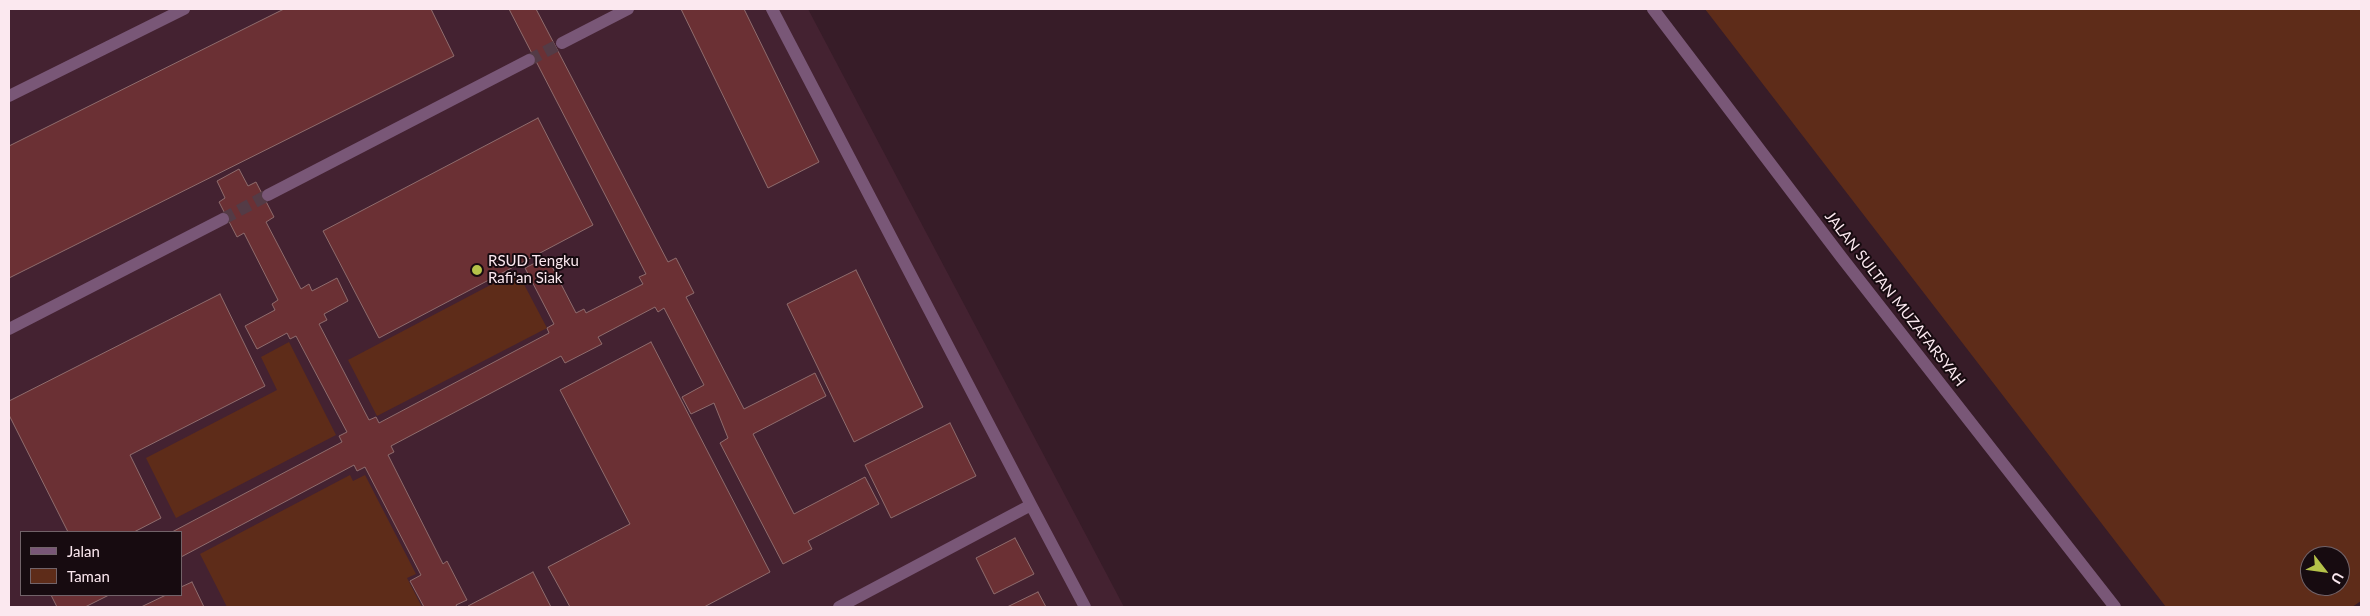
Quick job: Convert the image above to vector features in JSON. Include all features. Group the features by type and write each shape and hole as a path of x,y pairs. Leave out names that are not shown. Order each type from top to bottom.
{"street":[{"path":"9,96 184,9"},
{"path":"562,43 628,9"},
{"path":"772,9 1085,607"},
{"name":"JALAN SULTAN MUZAFARSYAH","path":"1653,9 1842,258 2115,607"},
{"path":"268,195 529,60"},
{"path":"9,329 223,219"},
{"path":"839,607 1031,505"}],"shaded area":[{"name":"RSUD Tengku Rafi'an Siak","path":"9,9 808,9 1124,607 9,607"}],"green space":[{"path":"1705,9 2361,9 2361,601 2352,607 2166,607"},
{"path":"517,271 547,328 377,416 348,360"},
{"path":"289,342 336,435 176,518 146,458 277,390 261,357"},
{"path":"350,475 353,481 365,475 416,574 407,578 422,607 227,607 200,554"}],"building":[{"path":"284,9 431,9 454,56 9,278 9,146"},
{"path":"509,9 536,9 668,262 676,258 694,293 686,297 744,409 815,373 826,396 753,434 794,514 865,477 879,504 808,541 812,549 783,564 720,443 728,438 714,403 691,414 682,397 704,385 664,308 658,312 655,307 598,337 602,344 565,363 561,356 391,446 394,452 388,455 443,564 447,561 467,600 456,605 457,607 424,607 410,581 421,575 365,467 357,471 354,465 182,556 182,531 174,531 342,442 339,436 347,432 296,336 290,339 287,333 257,349 245,326 275,310 272,304 278,300 244,233 237,237 219,202 225,198 217,181 239,169 248,186 256,182 274,217 266,222 301,289 309,284 312,291 337,278 348,301 324,314 327,320 319,324 369,420 376,417 379,423 549,333 547,328 554,324 525,268 547,257 576,313 584,309 586,313 643,284 639,277 646,274"},
{"path":"681,9 744,9 819,162 768,188"},
{"path":"538,118 593,225 379,338 323,231"},
{"path":"856,270 923,407 854,442 787,304"},
{"path":"220,294 265,386 130,455 161,518 136,531 67,531 9,415 9,401"},
{"path":"651,342 770,572 704,607 570,607 548,567 630,524 560,390"},
{"path":"950,423 976,476 891,518 865,465"},
{"path":"1015,538 1034,574 994,594 976,558"},
{"path":"533,572 551,607 468,607 468,606"},
{"path":"192,582 204,607 141,607 164,596 182,596 182,587"},
{"path":"1038,592 1046,607 1007,607"},
{"path":"52,596 107,596 85,607 57,607"}],"tunnel":[{"path":"529,60 562,43"},
{"path":"223,219 268,195"}],"place":[{"name":"RSUD Tengku Rafi'an Siak","path":"477,270"}]}
